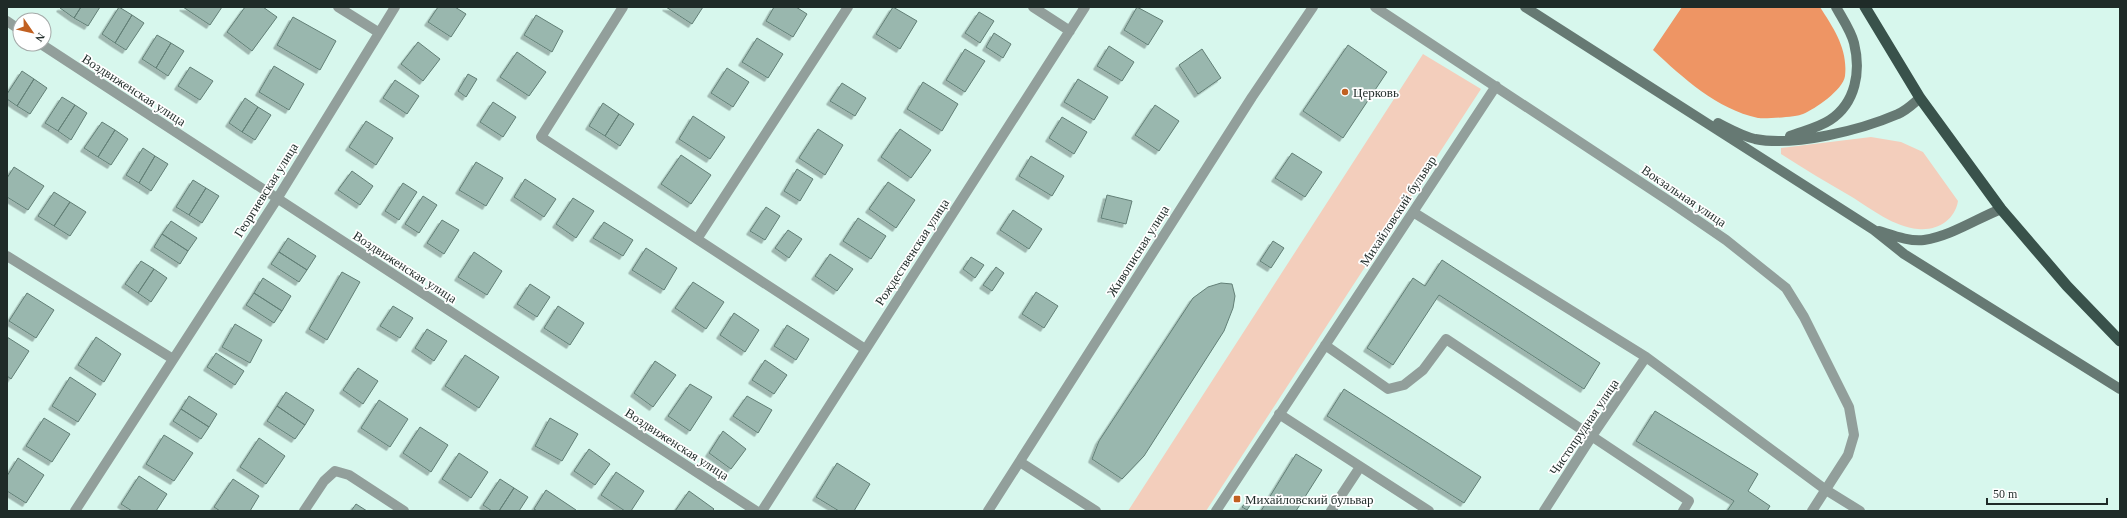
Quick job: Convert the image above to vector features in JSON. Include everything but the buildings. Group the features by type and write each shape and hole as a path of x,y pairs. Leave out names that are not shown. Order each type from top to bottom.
{"highway":[{"path":"1865,7 1920,98 2001,209 2067,286 2120,341"}],"main road":[{"path":"1525,7 1874,230 1904,254 2120,389"},
{"path":"1775,140 1815,127 1830,120 1842,110 1851,96 1856,80 1858,65 1854,42 1836,7"},
{"path":"1685,109 1743,135 1755,139 1775,140 1811,138 1847,131 1899,114 1920,98"},
{"path":"1874,230 1901,237 1923,240 1954,231 1976,219 2001,209"}],"street":[{"path":"338,7 378,32"},
{"name":"Георгиевская улица","path":"75,511 277,199 394,7"},
{"path":"623,7 541,137 865,349"},
{"path":"697,239 848,7"},
{"path":"1034,7 1070,31"},
{"name":"Рождественская улица","path":"762,511 1085,7"},
{"name":"Живописная улица","path":"988,511 1252,97 1313,7"},
{"name":"Вокзальная улица","path":"1375,7 1726,240 1786,288 1804,317 1849,407 1854,435 1848,455 1812,511"},
{"name":"Воздвиженская улица","path":"52,51 756,511"},
{"name":"Михайловский бульвар","path":"1216,511 1496,86"},
{"path":"1413,212 1646,358 1826,490 1860,511"},
{"path":"7,256 173,359"},
{"path":"1325,345 1388,389 1404,385 1422,370 1446,339 1689,501 1683,511"},
{"name":"Чистопрудная улица","path":"1544,511 1592,436 1646,358"},
{"path":"1279,414 1429,511"},
{"path":"1020,462 1096,511"},
{"path":"1331,511 1360,467"},
{"path":"304,511 324,481 335,471 349,475 404,511"}],"shaded area":[{"path":"1682,7 1820,7 1835,31 1842,48 1845,66 1845,76 1843,81 1828,98 1808,112 1800,115 1781,118 1758,118 1729,108 1701,91 1653,50"},
{"path":"1423,54 1481,89 1206,511 1128,511"},
{"path":"1871,137 1901,142 1923,152 1958,201 1953,214 1949,219 1938,226 1925,229 1909,228 1900,225 1875,212 1781,154 1781,148"}],"place":[{"name":"Церковь","path":"1345,92"},
{"name":"Михайловский бульвар","path":"1237,499"}]}
